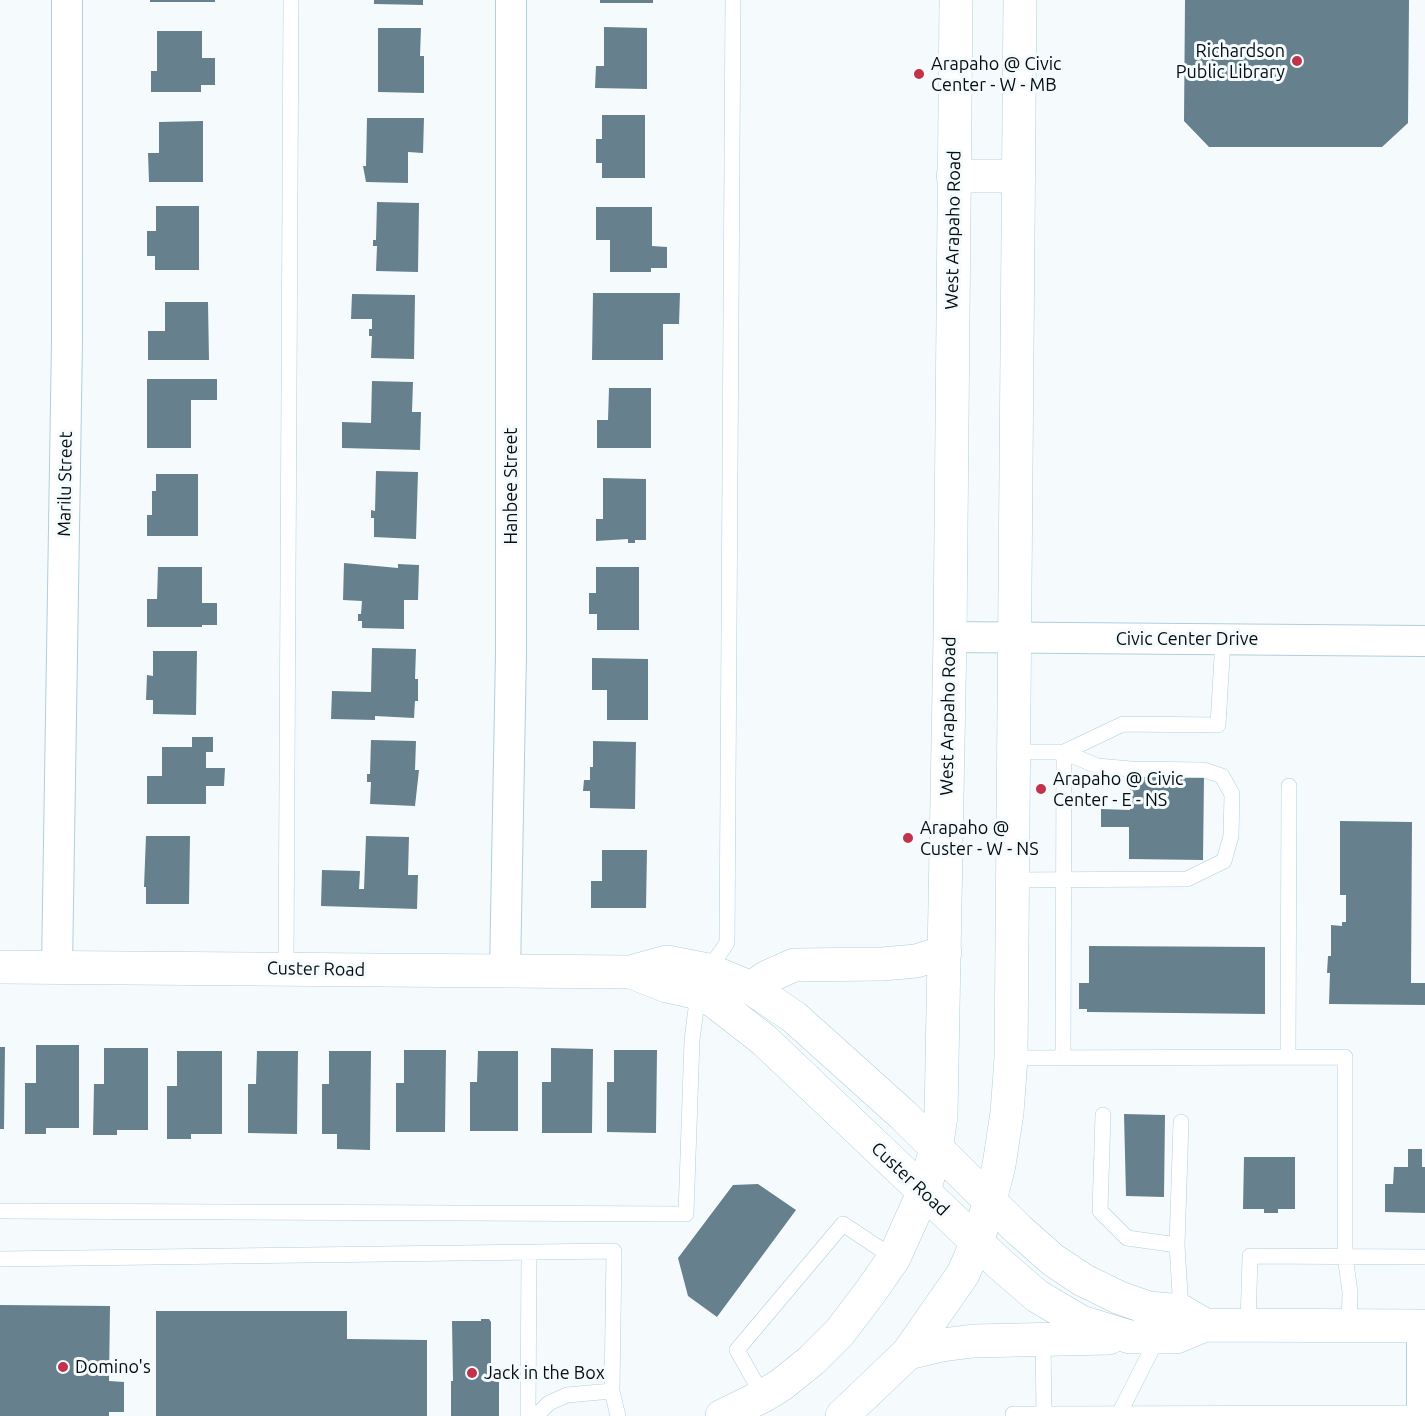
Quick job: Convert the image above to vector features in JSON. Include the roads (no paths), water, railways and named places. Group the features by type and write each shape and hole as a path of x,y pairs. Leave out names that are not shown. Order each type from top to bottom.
{"main road":[{"name":"West Arapaho Road","path":"722,1416 781,1385 840,1332 894,1258 924,1191 936,1149 942,1104 945,952 956,0"},
{"path":"842,1416 908,1353 963,1274 978,1242 990,1201 999,1165 1007,1113 1011,1058 1020,0"},
{"path":"953,176 1018,176"},
{"path":"751,988 767,977 794,965 882,964 916,961 945,952"},
{"name":"Custer Road","path":"0,967 631,972 667,962 703,982 751,988 794,1017 903,1116 1053,1260 1083,1280 1120,1298 1149,1308 1193,1318 1248,1326 1424,1326"},
{"name":"Custer Road","path":"703,982 714,1001 764,1040 1037,1296 1082,1322 1144,1337 1176,1337 1193,1318"},
{"path":"908,1353 972,1341 1144,1337"}],"street":[{"name":"Marilu Street","path":"57,968 67,340 67,0"},
{"name":"Hanbee Street","path":"505,971 511,653 511,0"},
{"name":"Civic Center Drive","path":"950,637 1425,641"},
{"path":"1422,1414 1424,1326"}],"lane":[{"path":"286,969 291,0"},
{"path":"0,1211 686,1214 692,1040 703,982 727,943 733,0"},
{"path":"1064,752 1123,724 1218,725 1223,640"},
{"path":"1011,880 1187,879 1224,861 1231,836 1232,794 1222,776 1204,770 1097,766 1064,752 1012,752"},
{"path":"1063,1058 1064,752"},
{"path":"1288,1057 1289,786"},
{"path":"1011,1058 1344,1057 1345,1256 1350,1292 1350,1326"},
{"path":"1103,1115 1100,1211 1127,1238 1177,1245"},
{"path":"1181,1122 1177,1245 1193,1318"},
{"path":"763,1396 737,1350 843,1224 894,1258"},
{"path":"0,1259 614,1251 612,1390 618,1416"},
{"path":"528,1416 529,1253"},
{"path":"1248,1326 1250,1256 1425,1257"},
{"path":"1119,1414 1144,1337"},
{"path":"1043,1340 1044,1414"},
{"path":"536,1416 549,1403 567,1395 612,1390"},
{"path":"1013,1416 1044,1414 1422,1414"}],"place":[{"name":"Richardson Public Library","path":"1297,61"},
{"name":"Arapaho @ Civic Center - W - MB","path":"919,74"},
{"name":"Arapaho @ Civic Center - E - NS","path":"1041,789"},
{"name":"Arapaho @ Custer - W - NS","path":"908,838"},
{"name":"Domino's","path":"63,1367"},
{"name":"Jack in the Box","path":"472,1373"}]}
